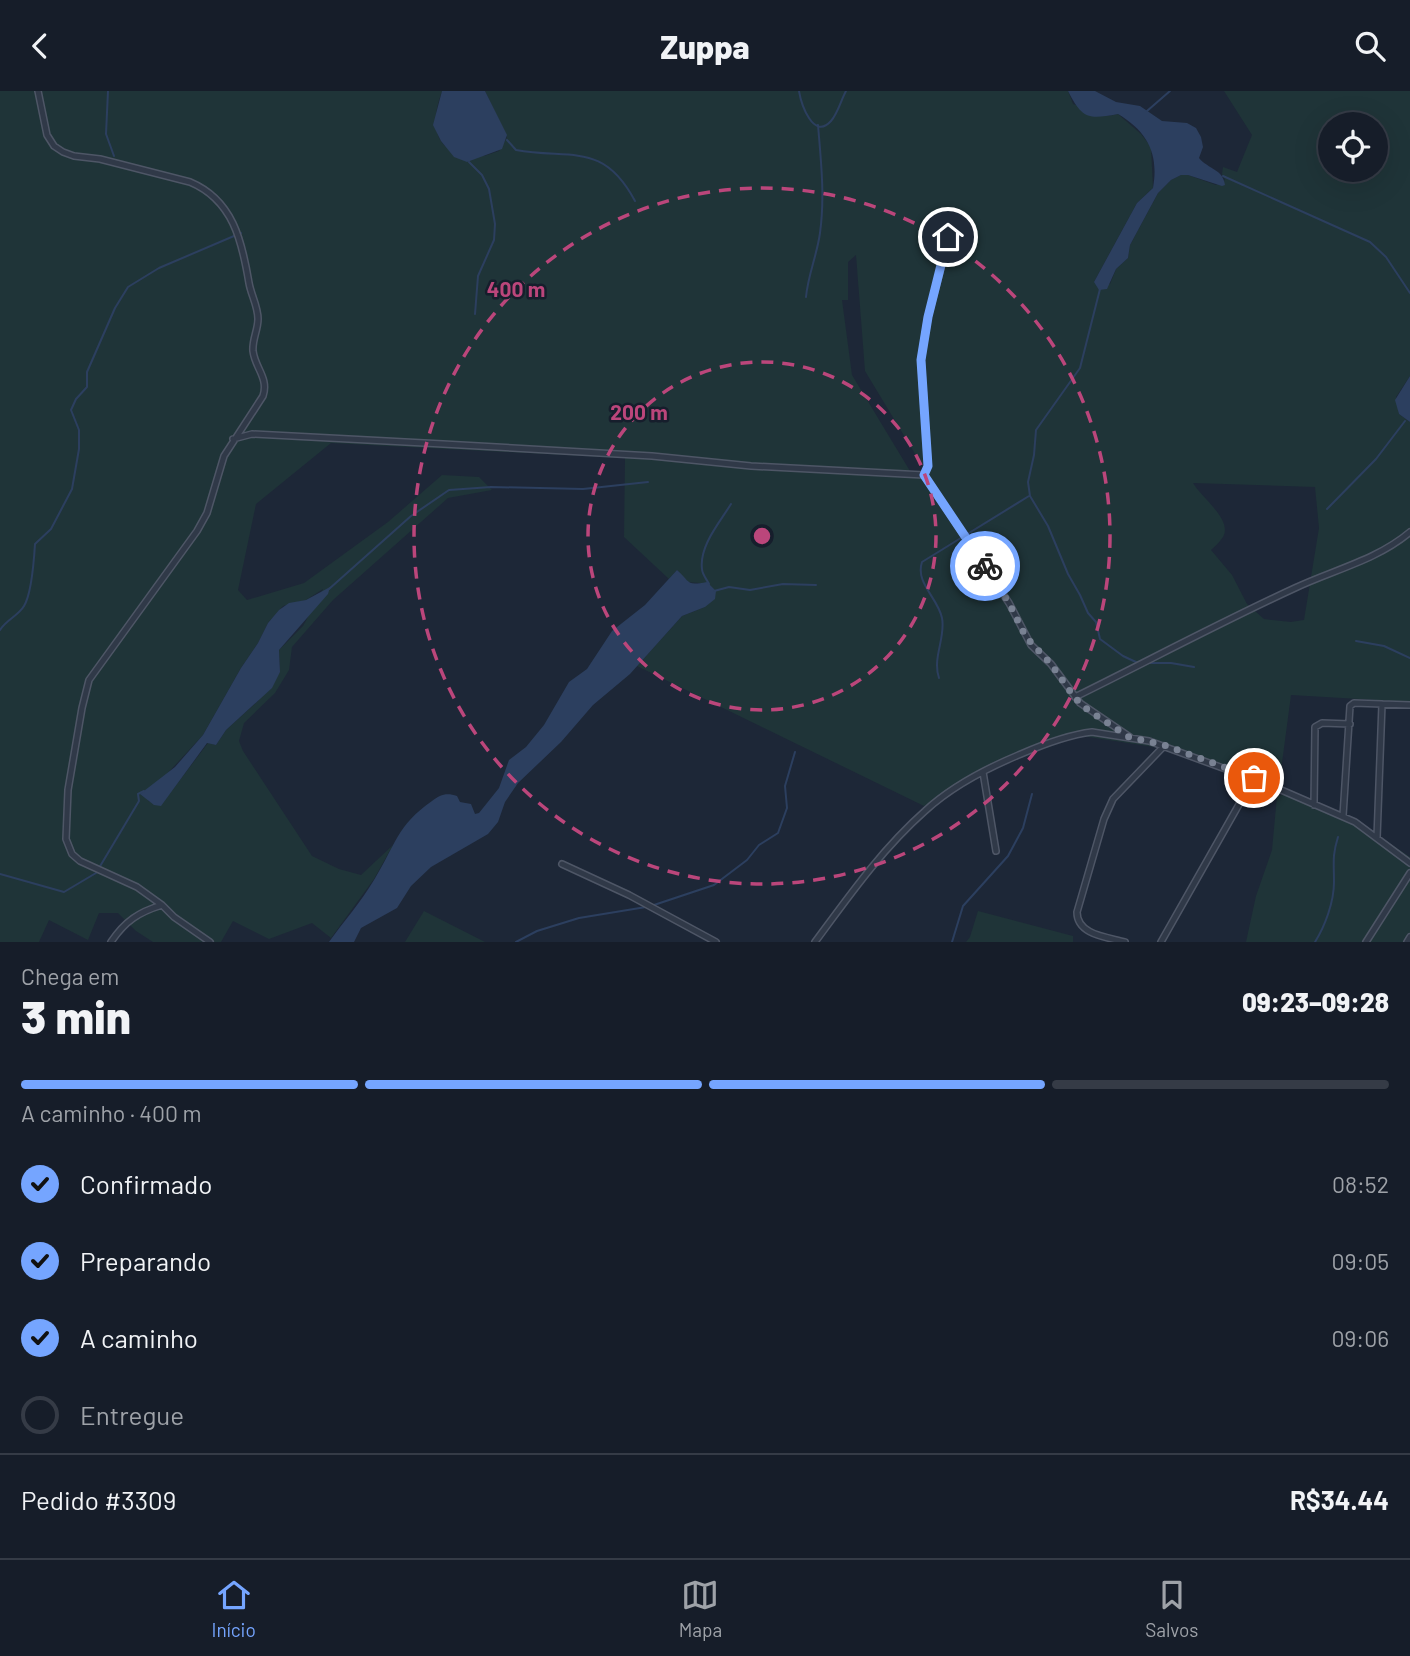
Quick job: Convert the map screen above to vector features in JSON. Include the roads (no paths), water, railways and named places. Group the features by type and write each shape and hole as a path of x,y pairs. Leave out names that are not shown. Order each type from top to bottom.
{"street":[{"path":"38,91 47,135 54,146 63,152 167,176 202,187 219,201 234,224 242,245 256,306 258,320 253,351 265,388 255,409 224,456 207,513 197,531 92,674 82,708 68,790 66,839 72,854 87,865 137,887 210,942"},
{"path":"924,475 928,466 921,379 923,341 955,214"},
{"path":"233,439 252,434 421,442 652,456 751,466 924,475"},
{"path":"924,475 1009,603 1026,637 1051,664 1075,698 1088,710 1129,737"},
{"path":"1075,698 1297,587 1396,544 1410,532"},
{"path":"1343,816 1350,706 1354,703 1410,705"},
{"path":"1377,838 1382,704"},
{"path":"1314,805 1315,727 1322,723 1350,724"},
{"path":"815,942 884,852 923,812 983,772 1034,748 1071,735 1092,732 1164,745 1254,778 1343,816 1410,863"},
{"path":"1125,942 1082,927 1077,912 1112,799 1164,745"},
{"path":"983,772 996,851"},
{"path":"1160,942 1254,778"},
{"path":"562,864 629,895 716,942"},
{"path":"1366,942 1410,873"},
{"path":"111,942 135,915 162,905"},
{"path":"1407,942 1410,937"}],"water":[{"path":"442,91 485,91 507,135 502,149 467,162 454,157 433,125"},
{"path":"1068,91 1095,91 1116,102 1140,106 1162,121 1187,123 1196,128 1203,147 1199,158 1218,172 1225,185 1188,175 1171,180 1158,193 1130,245 1128,258 1116,269 1107,289 1099,290 1094,282 1137,203 1153,188 1152,154 1144,136 1128,121 1118,114 1099,117 1087,115 1077,107"},
{"path":"1410,376 1410,422 1399,414 1395,400"},
{"path":"677,570 692,583 707,582 716,591 715,599 705,607 682,616 630,674 593,705 561,742 518,783 505,802 498,822 488,834 431,867 411,886 397,908 361,928 354,942 329,942 369,888 411,819 435,799 446,794 457,796 460,802 471,804 475,814 479,813 499,788 509,760 526,747 544,725 569,682 587,669 612,631 645,605"},
{"path":"330,587 328,594 279,650 280,672 272,688 226,730 216,745 207,743 161,806 154,805 140,794 175,767 203,735 268,623 279,610 289,603 306,600"}],"waterway":[{"path":"108,91 106,134 114,156"},
{"path":"799,91 809,118 819,126 825,126 831,121 846,91"},
{"path":"1147,111 1170,91"},
{"path":"806,297 819,241 822,206 818,125"},
{"path":"507,140 516,150 584,157 598,161 611,169 635,201"},
{"path":"469,162 482,175 489,189 495,224 494,240 478,276 475,314"},
{"path":"1223,176 1370,242 1386,257 1410,293"},
{"path":"0,630 24,606 31,585 35,544 51,529 72,489 79,449 79,430 71,410 76,399 87,387 87,372 115,308 128,287 159,268 241,233"},
{"path":"1100,289 1080,368 1036,430 1028,482 1030,496 1048,526 1088,613 1096,622 1100,639 1138,663"},
{"path":"1327,509 1376,459 1405,421"},
{"path":"329,589 411,516 449,490 491,487 583,489 648,482"},
{"path":"939,678 937,663 942,618 924,584 922,562 1029,496"},
{"path":"709,584 702,571 704,552 711,535 731,504"},
{"path":"714,591 729,587 750,590 783,584 816,585"},
{"path":"1356,641 1384,646 1410,658"},
{"path":"1147,663 1194,667"},
{"path":"651,906 714,885 747,860 759,845 778,833 787,808 785,786 795,752"},
{"path":"0,874 64,892 96,873 139,801 138,794 144,791"},
{"path":"952,942 963,906 1008,856 1023,828 1032,794"},
{"path":"1315,942 1331,906 1334,855 1338,837"},
{"path":"516,942 537,931 579,918 646,907"}]}
